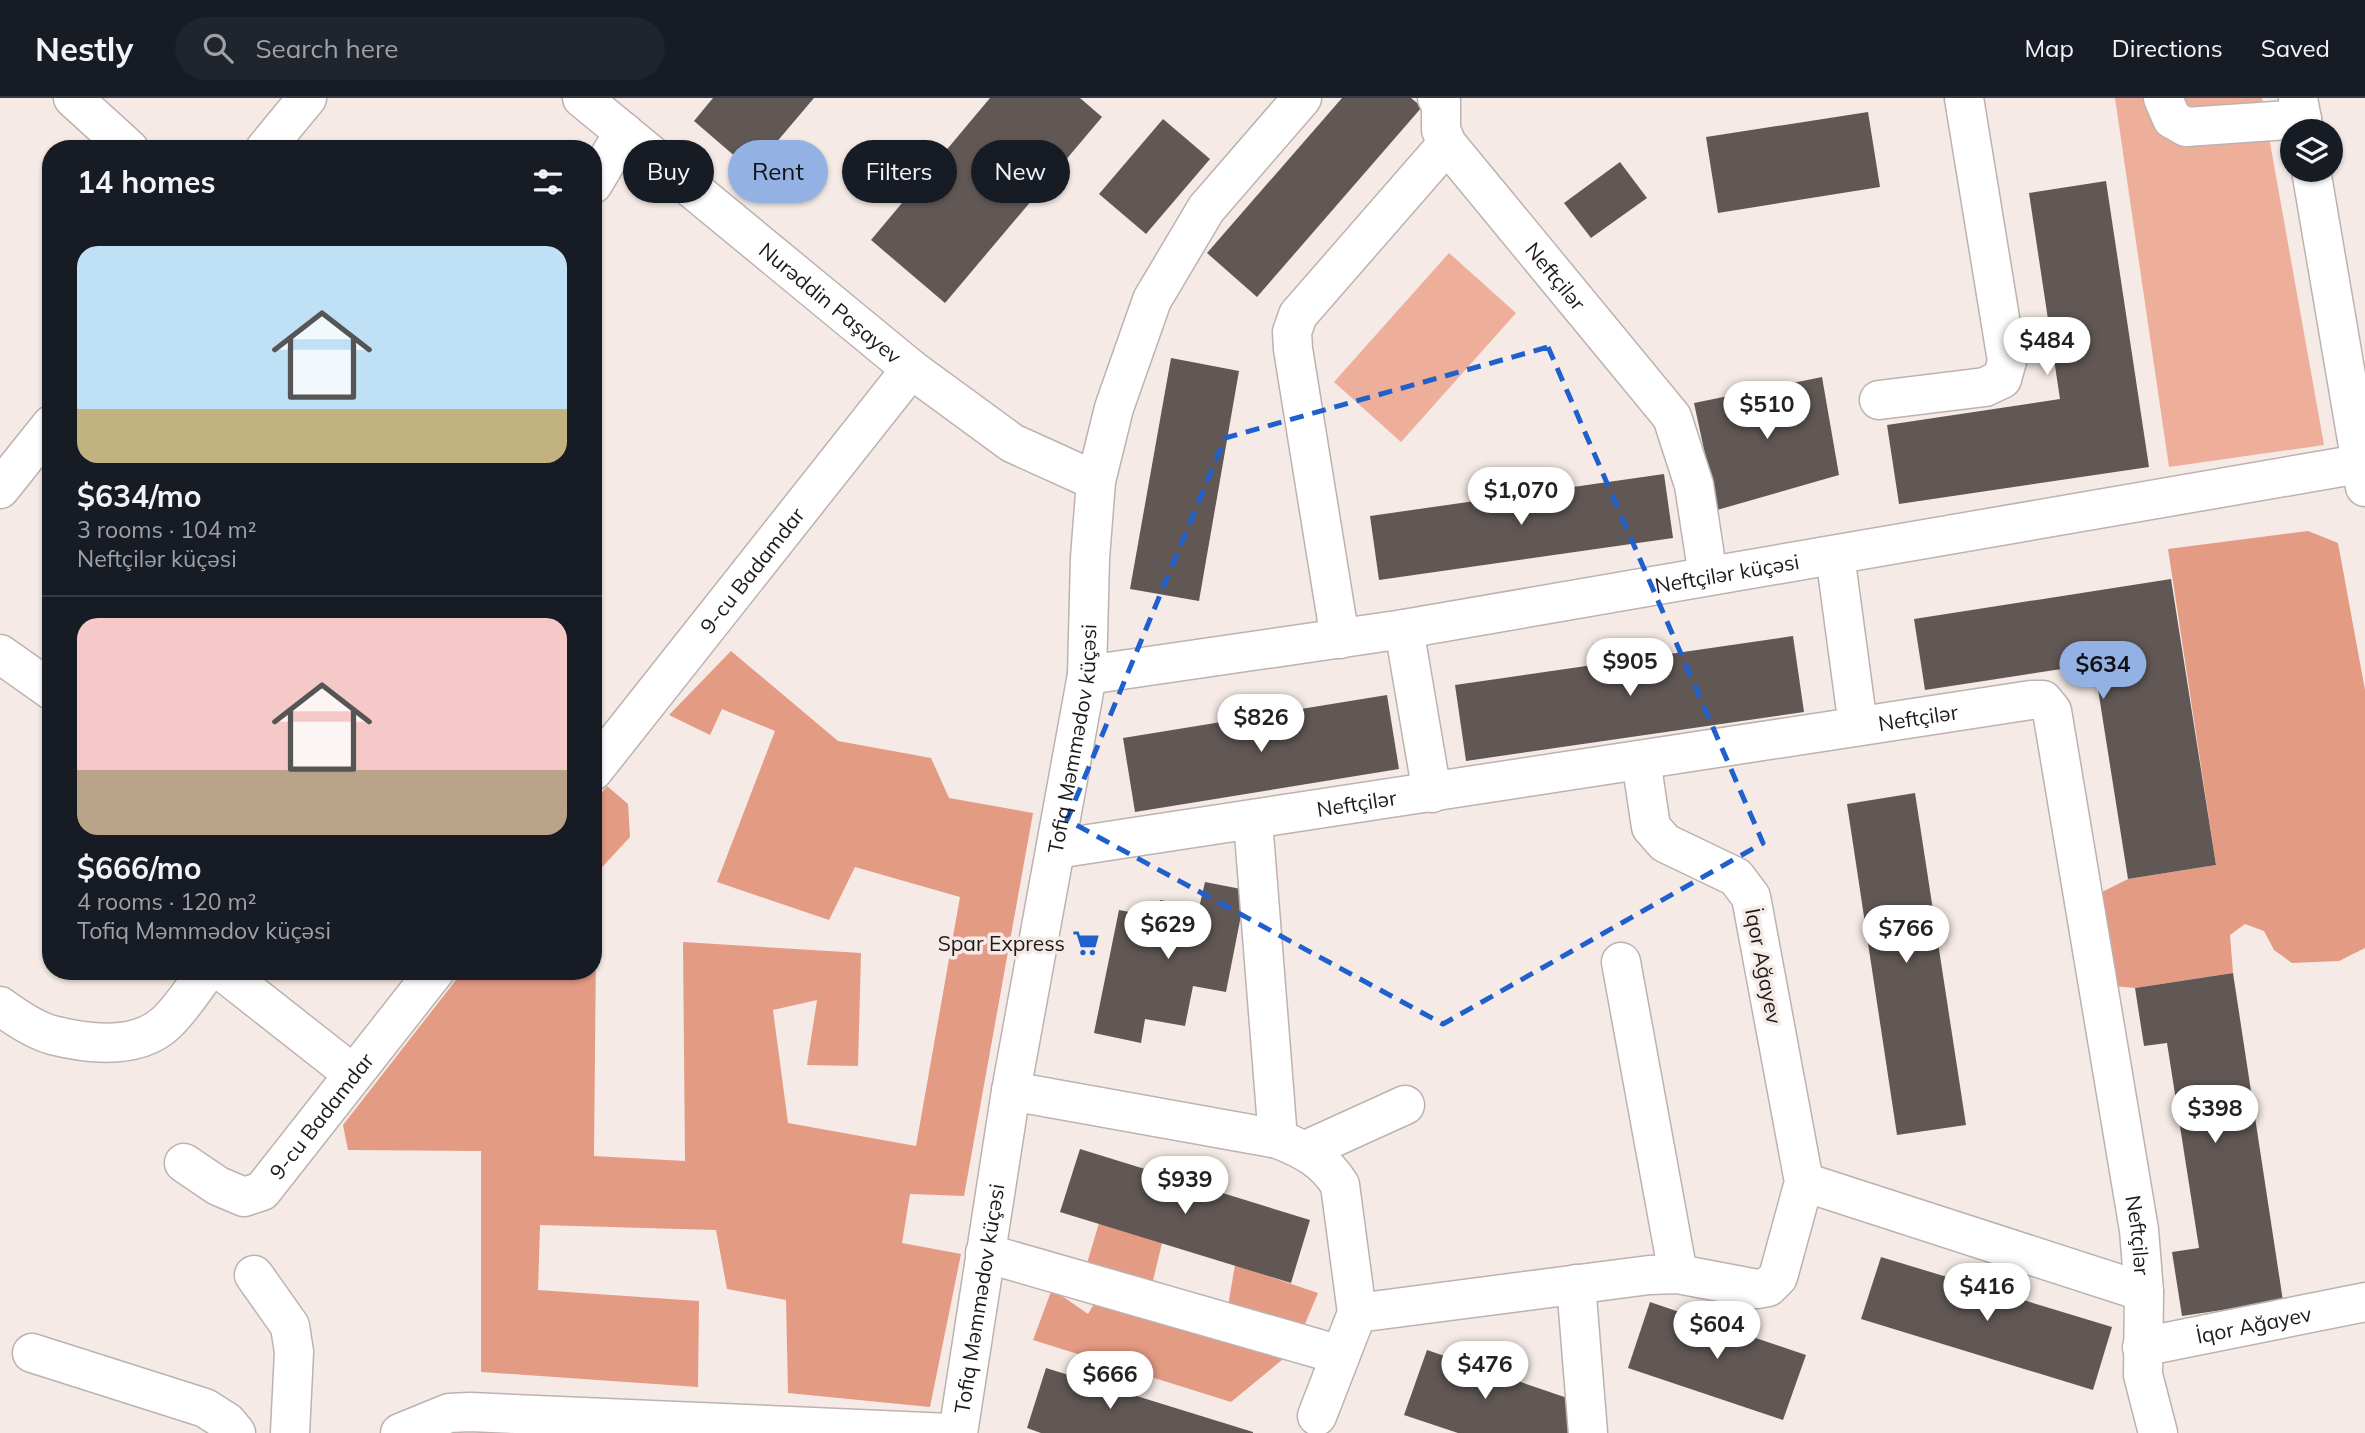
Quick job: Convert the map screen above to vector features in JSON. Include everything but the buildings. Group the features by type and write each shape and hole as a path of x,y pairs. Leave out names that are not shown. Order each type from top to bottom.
{"street":[{"path":"73,98 119,140"},
{"path":"272,140 307,98"},
{"name":"Nurəddin Paşayev","path":"582,98 911,369 1012,443 1096,481"},
{"name":"Tofiq Məmmədov küçəsi","path":"958,1433 1011,1091 1087,675 1090,558 1096,481 1114,408 1152,300 1206,209 1302,98"},
{"path":"1879,400 1985,387 2002,379 2005,370 2007,360 1964,98"},
{"path":"2163,98 2172,119 2186,127 2302,116"},
{"name":"Neftçilər","path":"1441,99 1441,130 1447,144 1672,417 1694,485 1708,576"},
{"path":"602,169 624,132"},
{"path":"1340,639 1292,332 1298,315 1447,144"},
{"path":"2313,182 2364,472"},
{"name":"9-cu Badamdar","path":"602,760 911,369"},
{"path":"5,469 42,434"},
{"name":"Neftçilər küçəsi","path":"1087,675 1404,629 1835,555 2364,472"},
{"path":"1835,555 1858,726"},
{"path":"1404,629 1432,793"},
{"path":"0,654 42,684"},
{"name":"Neftçilər","path":"1056,849 2043,700 2052,711 2139,1230 2144,1292 2143,1375 2158,1433"},
{"name":"İqor Ağayev","path":"1357,1313 1649,1275 1678,1274 1757,1289 1768,1287 1778,1277 1804,1182 1751,897 1736,877 1665,843 1651,827 1642,760"},
{"path":"1253,821 1292,1144"},
{"path":"1621,962 1678,1274"},
{"path":"0,1006 15,1018 51,1034 113,1044 146,1035 166,1023 200,980"},
{"path":"234,980 354,1074"},
{"name":"9-cu Badamdar","path":"184,1163 218,1186 244,1197 262,1191 428,980"},
{"path":"1011,1091 1292,1144 1331,1171 1339,1185 1357,1313 1317,1416"},
{"path":"1292,1144 1405,1105"},
{"path":"1804,1182 2144,1292"},
{"path":"985,1253 1340,1355"},
{"path":"254,1275 290,1326 294,1352 290,1433"},
{"path":"1576,1284 1588,1433"},
{"name":"İqor Ağayev","path":"2142,1347 2365,1302"},
{"path":"32,1353 205,1408 227,1422 236,1433"},
{"path":"400,1433 449,1413 470,1412 949,1433"}],"highlighted area":[{"path":"1548,347 1763,843 1443,1024 1067,820 1225,438"}],"shaded area":[{"path":"2115,98 2262,98 2324,445 2169,467"},
{"path":"1449,253 1516,313 1401,442 1334,382"},
{"path":"2308,531 2338,543 2365,690 2365,948 2339,961 2292,963 2274,950 2264,931 2245,924 2230,935 2233,973 2135,988 2113,986 2098,894 2128,879 2216,865 2168,549"},
{"path":"731,651 838,741 931,758 949,798 1033,813 964,1196 910,1194 902,1243 961,1254 930,1407 788,1393 786,1300 727,1289 716,1230 540,1225 538,1290 699,1301 698,1387 481,1372 481,1151 348,1150 343,1125 456,980 596,980 594,1156 685,1161 683,942 861,953 858,1066 807,1065 817,1000 773,1010 788,1123 916,1146 960,897 855,867 829,920 717,882 775,731 722,709 710,735 669,715"},
{"path":"607,786 628,804 630,837 602,867 602,792"},
{"path":"1099,1223 1162,1243 1151,1289 1228,1306 1235,1265 1318,1293 1294,1350 1231,1402 1033,1340 1052,1289 1088,1314 1101,1292 1082,1280"}],"place":[{"name":"Spar Express","path":"1086,943"}]}
